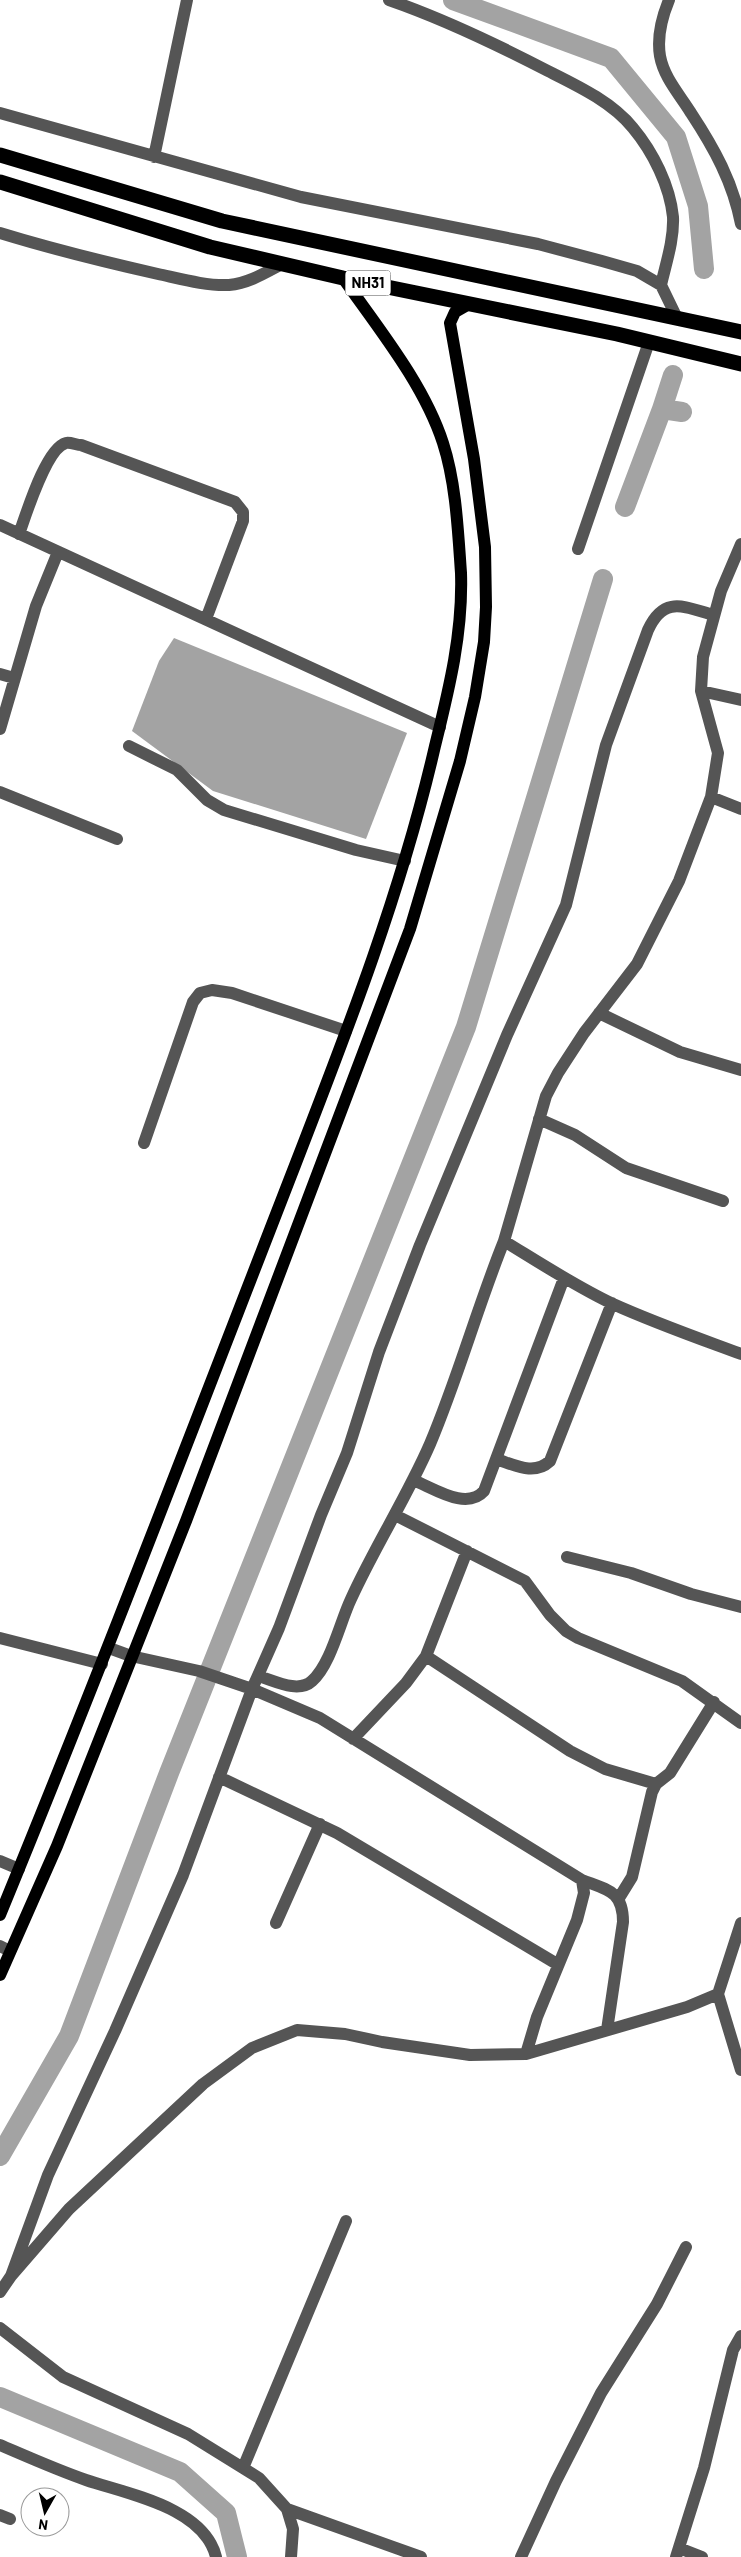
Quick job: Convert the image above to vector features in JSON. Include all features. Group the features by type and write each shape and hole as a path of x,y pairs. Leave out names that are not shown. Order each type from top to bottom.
{"highway":[{"name":"NH31","path":"0,155 222,221 741,332"},
{"name":"NH31","path":"0,182 210,247 343,278 649,342 741,364"}],"main road":[{"path":"0,1915 109,1648 306,1140 387,917 424,793 450,690 460,607 461,576 451,478 443,442 424,400 393,350 343,278"},
{"path":"0,1975 5,1949 57,1846 186,1521 403,947 424,886 460,761 475,697 486,607 486,546 474,459 450,323 455,312 469,304"}],"street":[{"path":"154,157 186,0"},
{"path":"389,0 426,13 510,50 578,86 618,113 633,127 658,168 671,206 672,232 661,285"},
{"path":"669,0 660,31 660,55 665,74 704,132 725,171 738,207 741,224"},
{"path":"0,113 301,197 538,244 637,271 661,285 678,318"},
{"path":"0,233 48,247 200,283 229,285 242,282 282,264"},
{"path":"578,549 649,342"},
{"path":"19,534 47,463 56,450 66,444 81,445 235,502 243,512 243,521 206,619"},
{"path":"0,525 440,727"},
{"path":"258,1676 292,1686 304,1685 312,1681 322,1668 350,1600 431,1443 487,1283 504,1241 539,1119 558,1073 599,1012 637,964 658,926 679,881 711,797 718,753 701,690 703,658 714,615 736,567 741,544"},
{"path":"0,729 36,606 58,552"},
{"path":"11,2276 48,2175 160,1932 220,1777 246,1687 258,1676 279,1628 321,1515 347,1453 379,1352 420,1245 507,1034 566,906 606,746 648,630 654,616 662,609 674,606 714,615"},
{"path":"0,674 14,678"},
{"path":"701,690 741,700"},
{"path":"129,746 177,770 207,800 224,810 356,850 404,861"},
{"path":"0,792 117,839"},
{"path":"711,797 741,810"},
{"path":"144,1143 192,1002 200,993 212,990 232,993 346,1031"},
{"path":"599,1012 680,1052 741,1070"},
{"path":"539,1119 575,1135 626,1168 723,1201"},
{"path":"504,1241 564,1278 612,1303 654,1322 741,1354"},
{"path":"413,1480 455,1497 469,1500 478,1498 484,1491 564,1278"},
{"path":"496,1459 535,1470 542,1468 550,1461 612,1303"},
{"path":"395,1515 525,1581 550,1615 578,1638 660,1670 682,1681 741,1722"},
{"path":"353,1739 406,1683 426,1656 467,1551"},
{"path":"567,1557 631,1573 691,1594 741,1607"},
{"path":"0,1638 102,1664"},
{"path":"109,1648 131,1656 199,1671 246,1687 320,1718 582,1880 609,1891 619,1898 623,1909 623,1922 607,2030"},
{"path":"426,1656 570,1751 605,1769 656,1784"},
{"path":"619,1898 632,1877 650,1800 656,1784 670,1772 714,1702"},
{"path":"220,1777 320,1824 557,1964"},
{"path":"276,1923 320,1824"},
{"path":"0,1861 19,1870"},
{"path":"526,2054 537,2017 557,1964 577,1920 584,1893 582,1880"},
{"path":"741,1923 718,1994 741,2070"},
{"path":"0,2292 11,2276 68,2209 139,2141 203,2084 252,2048 297,2030 345,2034 382,2042 470,2055 526,2054 686,2007 718,1994"},
{"path":"243,2468 346,2221"},
{"path":"521,2557 556,2481 601,2393 656,2304 686,2247"},
{"path":"0,2328 62,2377 188,2434 259,2478 287,2509 293,2529 291,2557"},
{"path":"702,2557 677,2552 704,2468 733,2350 741,2336"},
{"path":"0,2445 85,2480 169,2508 204,2534 216,2557"},
{"path":"287,2509 421,2557"}],"shaded area":[{"path":"174,638 407,733 366,839 213,791 132,731 159,661"}],"waterway":[{"path":"453,0 611,58 676,137 698,206 704,269"},
{"path":"662,409 673,375"},
{"path":"625,507 662,409 682,412"},
{"path":"0,2156 69,2036 169,1773 466,1027 603,579"},
{"path":"0,2397 180,2472 226,2513 237,2557"}]}
